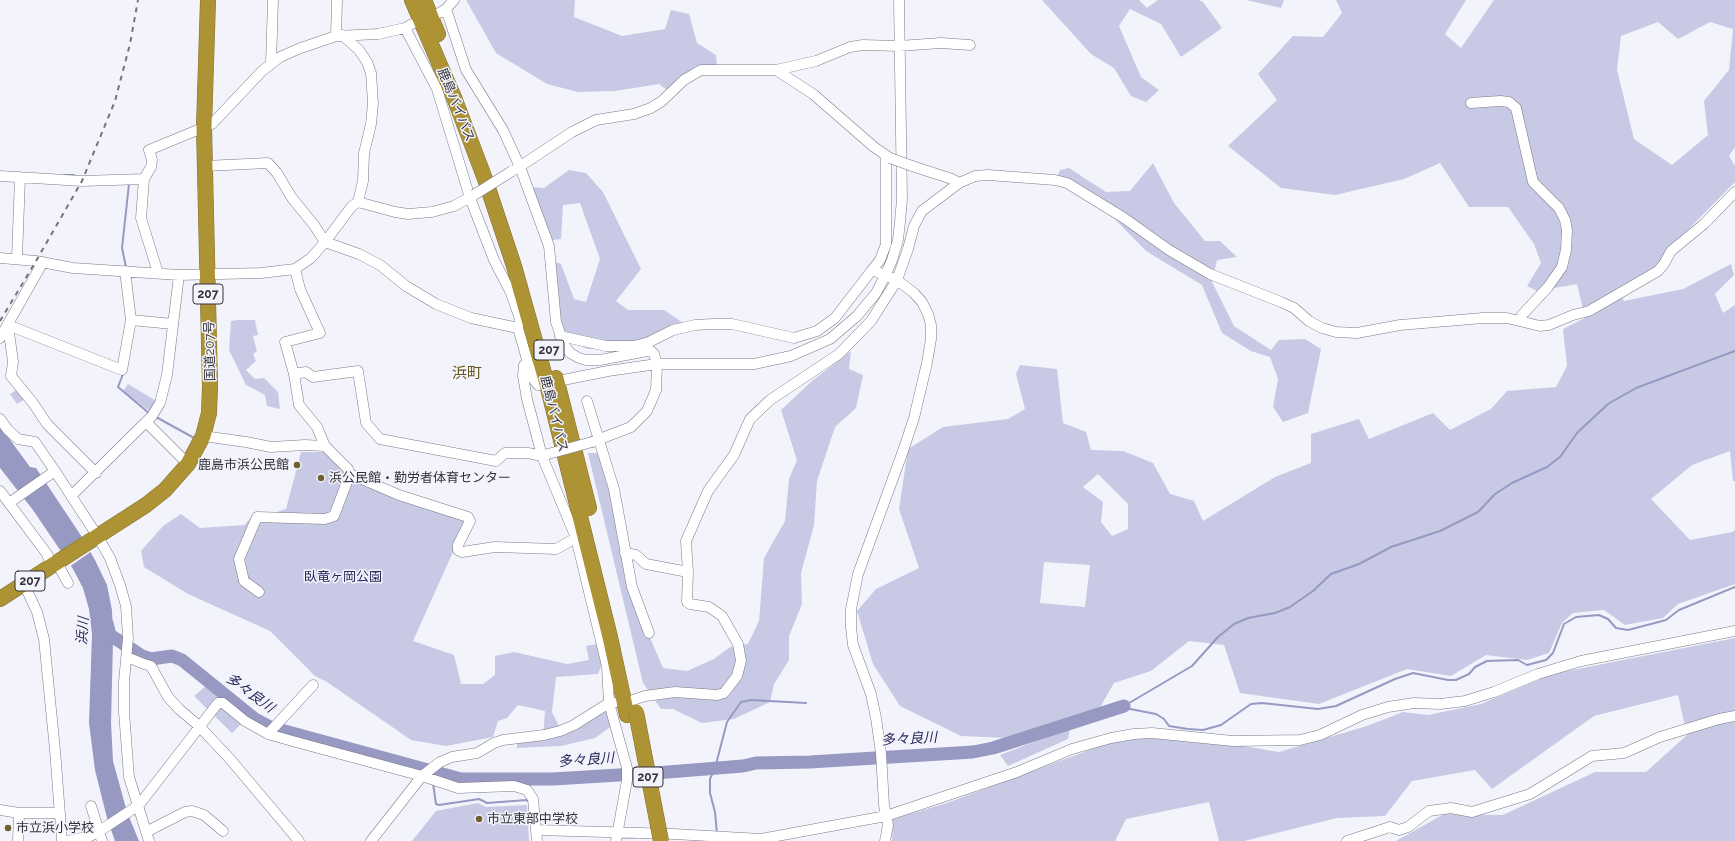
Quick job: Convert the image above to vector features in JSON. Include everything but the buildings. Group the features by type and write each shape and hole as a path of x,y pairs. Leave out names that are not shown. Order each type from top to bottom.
{"highway":[{"name":"国道207号","path":"0,599 146,505 165,490 188,464 203,436 209,413 210,386 204,127 208,0"},
{"name":"鹿島バイパス","path":"412,0 455,100 485,179 552,383"},
{"name":"鹿島バイパス","path":"424,0 466,100 497,184 529,281 661,841"},
{"name":"鹿島バイパス","path":"630,707 644,839"}],"street":[{"path":"270,63 273,0"},
{"path":"337,0 339,36"},
{"path":"294,374 306,372 313,377 358,371 366,423 380,439 496,461 505,453 545,455 595,441 631,426 647,411 656,390 657,364 654,354 651,351 600,360 579,358 570,353 560,336 556,322 549,246 516,169 503,130 466,70 442,11 454,0"},
{"path":"158,273 141,218 144,179 151,166 152,160 149,150 212,124 270,63 298,49 339,36 378,34 408,26 437,89 494,260 511,293 520,319 518,328 535,384 552,383 608,371 657,364 754,364 791,356 830,339 857,316 876,293 892,260 898,240 902,198 899,0"},
{"path":"0,258 43,262 73,268 179,274 208,275 260,273 295,269 311,258 352,206 358,202 363,181 364,153 371,124 373,103 371,73 367,62 359,50 339,36"},
{"path":"358,202 408,214 432,212 454,206 472,197 572,132 596,120 634,114 651,108 662,101 684,80 701,70 776,70 816,61 850,47 863,45 970,45"},
{"path":"776,70 813,94 888,158 952,179 959,184"},
{"path":"1471,103 1500,101 1509,102 1516,108 1533,182 1559,208 1568,230 1567,244 1562,267 1548,287 1522,315 1520,321"},
{"path":"560,336 606,346 634,346 649,342 673,330 695,325 732,324 794,338 817,331 835,318 880,260 886,244 888,158"},
{"path":"205,166 268,163 278,173 292,198 314,225 325,242 359,254 380,265 406,286 436,304 471,318 518,328"},
{"path":"371,841 428,778 433,767 452,757 477,753 494,743 503,740 544,735 560,731 574,725 609,703 630,707 645,696 675,692 717,695 724,693 736,676 741,661 738,644 722,616 709,607 690,604 687,602 688,572 686,541 708,491 734,455 750,419 770,400 839,354 871,321 896,280 908,249 914,226 922,211 959,184 976,176 988,174 1067,182 1124,218 1168,250 1210,274 1294,308 1309,321 1322,328 1336,332 1356,333 1400,325 1483,318 1507,318 1540,326 1549,325 1573,315 1589,311 1658,271 1664,264 1671,251 1704,224 1735,192"},
{"path":"0,176 82,181 144,179"},
{"path":"17,259 20,177"},
{"path":"0,338 43,262"},
{"path":"295,269 300,289 320,333 285,342 294,374 299,405 317,427 325,446 348,469 350,474 399,495 468,516 470,521 458,550 462,552 495,547 556,549 576,538"},
{"path":"872,270 907,286 922,302 930,320 931,339 914,418 858,574 851,609 853,645 871,694 876,718 881,753 884,805 888,828 885,841"},
{"path":"8,325 122,370 133,320 127,271"},
{"path":"71,496 151,418 160,403 164,392 179,274"},
{"path":"133,320 173,324"},
{"path":"8,325 13,362 11,376 47,424 96,473"},
{"path":"528,363 524,365 522,376 545,455 576,538 607,666 609,703 627,768 627,780 617,837"},
{"path":"587,401 595,441 614,489 632,587 649,633"},
{"path":"151,418 188,464"},
{"path":"0,419 8,430 18,439 35,442 110,558 120,585 126,606 128,638 124,682 124,712 129,777 148,837 185,812 192,811 204,815 223,831"},
{"path":"203,436 271,447 304,445 325,446"},
{"path":"9,503 55,471"},
{"path":"259,592 244,580 239,559 257,517 325,519 334,516 350,474"},
{"path":"0,491 47,554 56,563 68,583"},
{"path":"625,553 636,555 646,564 688,572"},
{"path":"24,584 37,612 44,639 62,841"},
{"path":"536,830 644,839 710,839 722,837 761,839 886,816 1017,772 1072,749 1111,738 1152,733 1233,741 1300,740 1320,735 1362,715 1388,707 1414,703 1440,704 1465,701 1494,692 1538,674 1581,661 1735,631"},
{"path":"127,657 151,666 168,697 179,709 199,726 230,759 299,841"},
{"path":"268,734 313,686"},
{"path":"68,841 90,836 100,836 139,805 199,726 218,703 223,703 246,721 268,734 428,778 458,788 514,786 527,790 533,799 537,841"},
{"path":"1347,841 1390,828 1399,830 1408,827 1429,811 1450,808 1472,812 1530,794 1592,756 1624,752 1660,737 1719,719 1735,716"},
{"path":"91,806 100,836"},
{"path":"0,810 18,813 60,813"},
{"path":"18,813 18,841"}],"green space":[{"path":"466,0 575,0 574,17 622,36 665,29 671,10 689,14 697,43 716,55 717,66 696,66 667,90 659,84 615,91 578,92 547,84 496,53"},
{"path":"1042,0 1139,0 1147,8 1158,0 1199,0 1203,2 1222,28 1181,57 1161,24 1130,9 1119,26 1141,77 1159,90 1146,102 1131,96 1114,68 1091,54"},
{"path":"1246,0 1284,0 1281,8"},
{"path":"1336,0 1466,0 1445,34 1461,48 1494,0 1735,0 1735,147 1729,156 1735,166 1735,182 1671,247 1662,271 1619,290 1624,301 1683,289 1731,264 1734,275 1715,294 1723,313 1735,305 1735,481 1733,481 1730,451 1692,465 1651,499 1690,540 1732,532 1735,530 1735,584 1678,604 1663,618 1625,625 1604,610 1573,613 1562,623 1549,653 1527,660 1486,655 1451,676 1407,669 1319,704 1240,693 1224,645 1189,641 1151,671 1114,683 1098,711 1006,738 961,736 900,706 873,664 857,611 876,589 919,568 899,509 908,449 943,427 1008,419 1025,409 1016,374 1020,365 1057,369 1063,423 1086,432 1091,450 1123,451 1153,463 1170,494 1194,501 1203,521 1275,477 1311,463 1311,434 1359,419 1369,439 1433,413 1450,430 1491,409 1507,391 1556,387 1567,366 1563,329 1585,318 1577,284 1537,291 1527,286 1541,263 1534,244 1508,207 1469,207 1440,163 1404,179 1335,195 1281,188 1228,146 1277,100 1258,74 1293,36 1323,37 1342,13","holes":["1658,22 1678,39 1710,22 1733,29 1729,70 1704,101 1708,135 1672,165 1634,139 1617,70 1621,36","1098,474 1128,504 1128,529 1112,536 1101,522 1103,502 1083,487","1044,562 1090,565 1085,607 1040,603"]},
{"path":"1153,163 1174,203 1205,241 1220,241 1237,257 1217,260 1212,282 1234,326 1271,350 1279,340 1305,339 1321,349 1308,413 1283,422 1273,407 1278,379 1270,357 1251,351 1222,333 1202,285 1146,251 1106,210 1057,178 1060,170 1069,168 1106,192 1130,191"},
{"path":"569,170 586,173 603,192 641,269 616,301 628,310 664,310 683,323 629,349 588,349 565,339 559,314 554,261 561,264 574,299 586,302 600,259 580,203 563,205 561,239 552,240 531,187 544,188"},
{"path":"255,320 258,335 253,336 257,351 253,354 256,361 246,370 255,379 264,378 278,392 280,409 267,406 265,395 246,385 229,350 231,321"},
{"path":"851,351 849,369 863,375 856,408 835,427 817,481 814,525 801,573 802,604 789,636 789,660 774,684 770,702 734,719 702,723 673,709 661,709 643,683 588,453 599,453 617,489 637,607 663,668 687,671 714,659 730,647 748,644 759,621 764,558 785,521 789,479 797,460 781,410 812,381"},
{"path":"128,384 158,402 152,413 123,391"},
{"path":"18,389 27,398 17,404 10,394"},
{"name":"臥竜ヶ岡公園","path":"301,452 324,452 353,478 464,518 466,523 413,641 454,655 461,684 483,684 495,675 495,656 514,652 567,664 589,660 586,646 597,644 602,664 598,674 556,677 552,712 560,728 597,709 614,708 617,722 595,738 561,746 517,748 517,740 543,737 545,711 518,705 507,718 498,721 493,737 446,746 411,740 327,682 315,676 270,631 188,594 144,567 141,551 163,526 181,514 200,528 244,525 253,516 274,513 286,509"},
{"path":"1735,638 1735,841 1396,841 1444,814 1503,815 1595,772 1646,772 1687,735 1678,695 1594,716 1492,789 1475,770 1412,781 1385,816 1337,818 1244,841 1219,841 1209,802 1126,819 1115,841 892,841 893,819 947,803 1132,734 1231,744 1279,752 1367,726 1403,712 1428,715 1481,704 1552,674"},
{"path":"206,686 246,719 232,733 194,696"},
{"path":"1070,728 1068,739 1008,766 1000,755"},
{"name":"市立東部中学校","path":"478,803 486,807 527,805 529,841 412,841 436,811"}],"shaded area":[{"path":"0,426 30,467 36,468 80,534 107,585 112,610 113,641 111,723 113,761 127,812 139,841 115,841 107,818 95,770 89,723 92,634 89,609 83,588 73,569 33,510 0,468"}],"pier":[{"path":"84,538 92,551 69,567 61,554"}],"waterway":[{"path":"64,175 74,175"},
{"path":"126,267 122,248 129,184"},
{"path":"1124,706 1192,666 1218,637 1234,624 1248,618 1275,613 1290,607 1313,591 1331,574 1359,564 1391,547 1440,531 1478,512 1495,494 1512,483 1547,467 1560,457 1577,433 1608,404 1636,388 1735,351"},
{"path":"123,374 118,387 150,414"},
{"path":"156,417 196,439"},
{"path":"1125,706 1130,709 1156,714 1164,719 1169,726 1203,730 1221,725 1251,704 1262,703 1318,709 1336,706 1395,679 1413,673 1448,680 1456,680 1469,674 1475,667 1487,661 1518,660 1527,665 1546,660 1553,653 1564,624 1576,617 1599,615 1608,619 1616,628 1628,630 1666,620 1679,610 1735,587"},
{"name":"多々良川","path":"107,623 110,635 142,656 151,659 172,656 182,660 255,719 270,727 461,779 553,779 668,772 743,766 756,763 810,762 973,752 993,748 1124,706"},
{"path":"717,834 715,812 710,793 710,779 715,768 727,722 741,702 751,700 806,703"},
{"path":"433,783 436,804 439,805 479,799 487,803 527,800 529,802"}],"railway":[{"path":"0,321 82,181 115,101 130,44 138,0"}],"place":[{"name":"鹿島市浜公民館","path":"297,465"},
{"name":"浜公民館・勤労者体育センター","path":"321,478"},
{"name":"市立東部中学校","path":"479,819"},
{"name":"市立浜小学校","path":"8,828"}],"district":[{"name":"浜町","path":"467,373"}],"water label":[{"name":"浜川","path":"83,631"}]}
